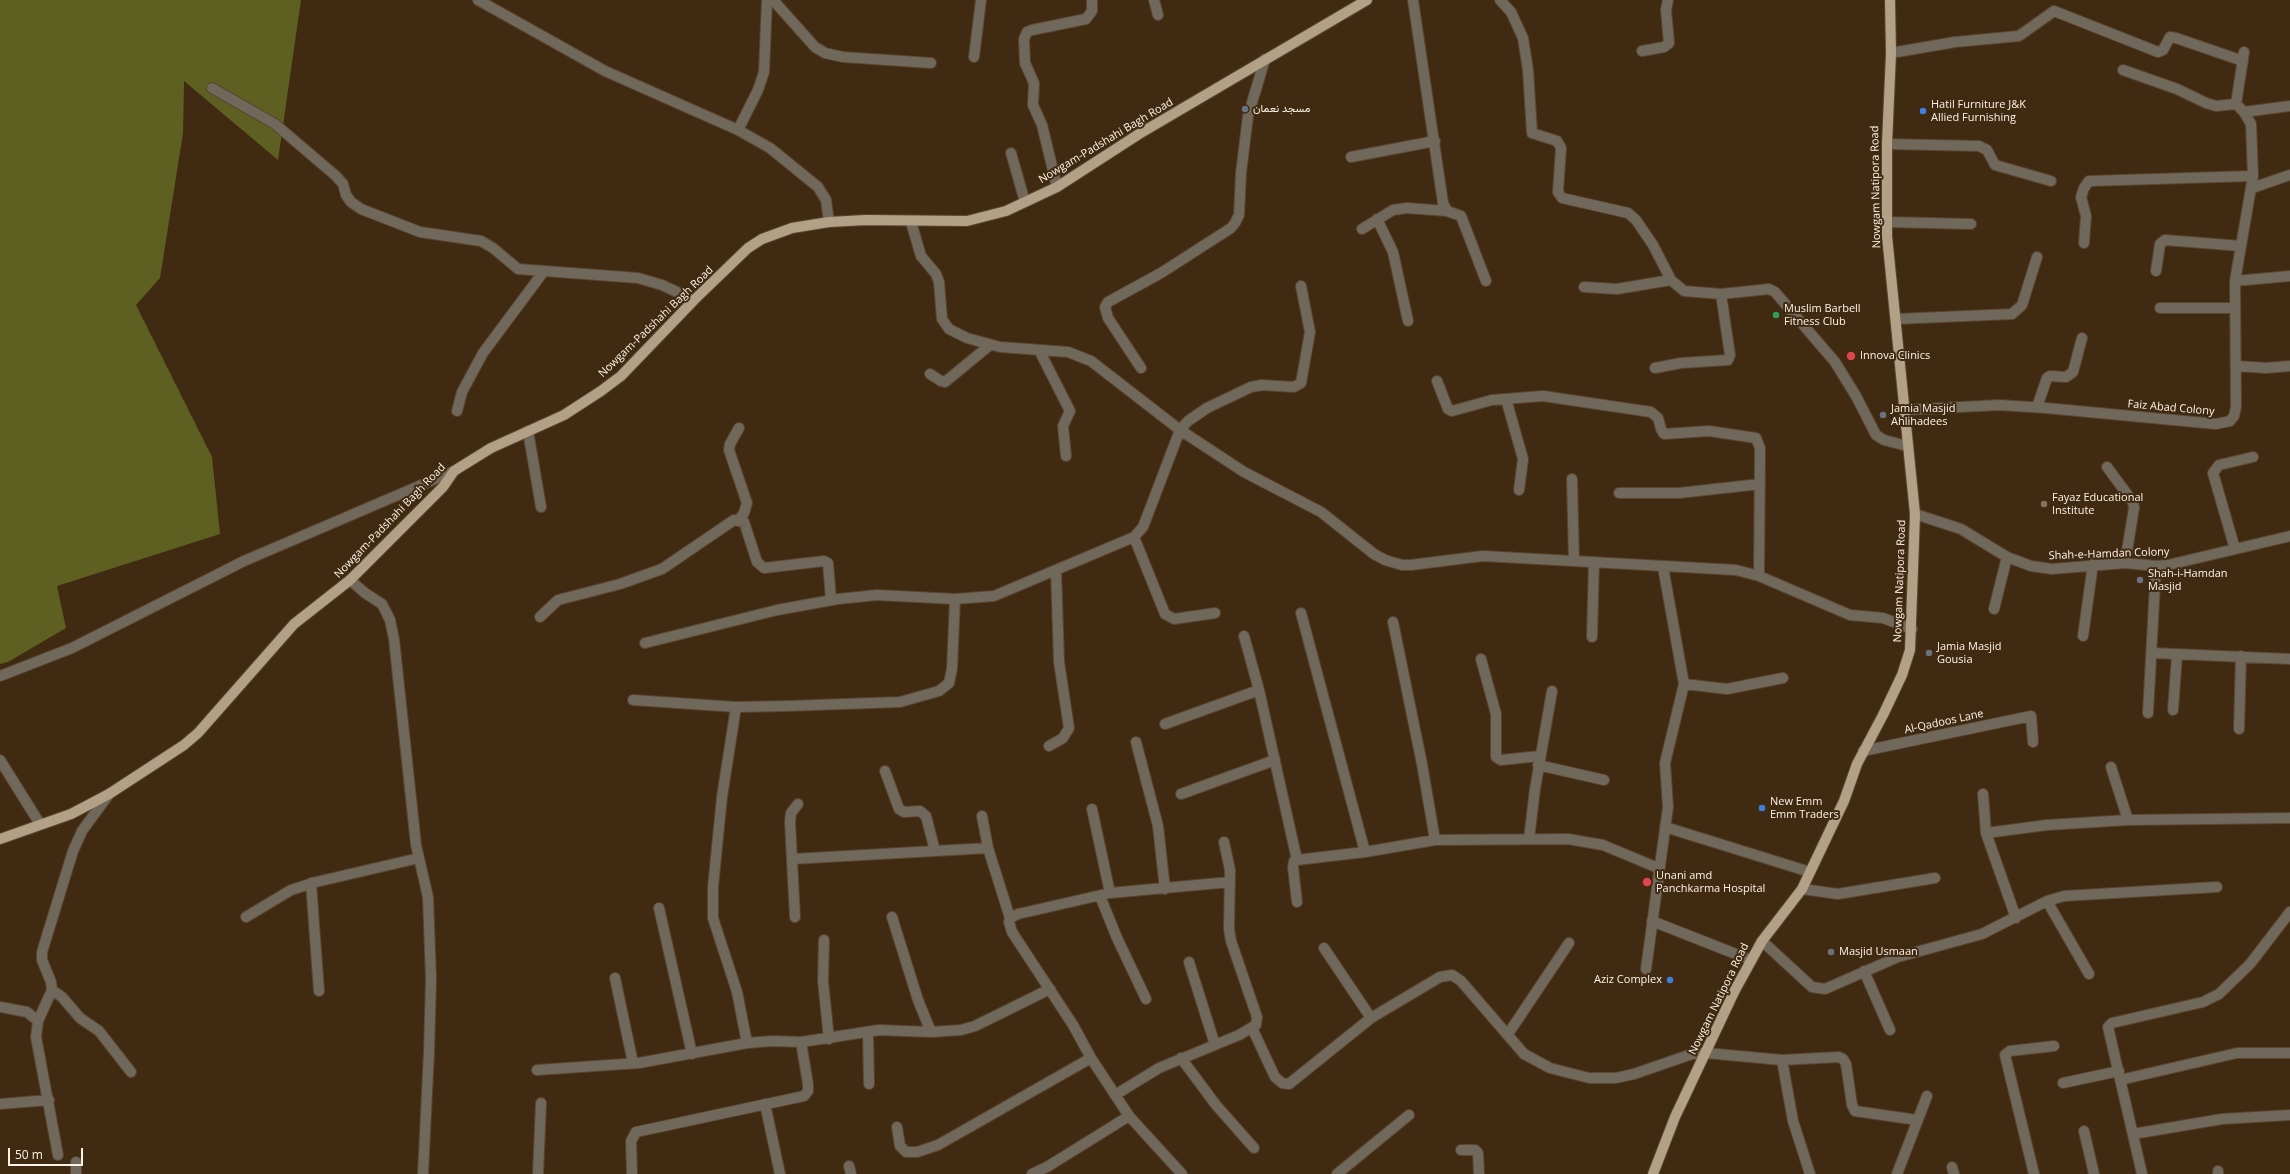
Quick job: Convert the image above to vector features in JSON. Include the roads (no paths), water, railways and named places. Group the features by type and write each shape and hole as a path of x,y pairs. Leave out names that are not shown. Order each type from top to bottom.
{"main road":[{"name":"Nowgam-Padshahi Bagh Road","path":"0,839 71,814 109,794 168,757 198,733 294,624 350,580 443,487 454,471 491,448 580,406 616,380 694,300 748,248 762,239 792,228 829,222 866,220 911,222 967,221 1006,211 1056,187 1139,134 1367,0"},
{"name":"Nowgam Natipora Road","path":"1653,1174 1675,1118 1751,960 1762,940 1802,889 1844,801 1863,751 1883,715 1902,675 1910,650 1912,629 1914,514 1887,222 1886,144 1891,53 1890,0"}],"street":[{"path":"478,0 605,71 738,130 783,157 818,187 826,200 829,222"},
{"path":"738,130 758,90 764,72 767,0"},
{"path":"773,0 815,46 825,53 843,57 931,63"},
{"path":"974,56 981,0"},
{"path":"1056,187 1042,124 1033,105 1034,83 1025,63 1024,39 1027,32 1032,30 1086,18 1092,11 1092,0"},
{"path":"1154,0 1158,15"},
{"path":"1413,0 1443,203 1447,211"},
{"path":"1500,0 1511,12 1523,38 1528,70 1532,133 1539,137 1553,140 1561,148 1559,195 1567,200 1628,213 1636,220 1653,245 1671,280 1684,291 1721,294 1769,289 1775,292 1835,362 1856,396 1876,435 1884,440 1907,446"},
{"path":"1642,51 1664,47 1669,43 1666,10 1668,0"},
{"path":"1891,53 1955,42 2019,36 2054,11 2158,52 2163,50 2170,38 2176,38 2243,56 2236,104 2216,106 2206,103 2181,90 2123,70"},
{"path":"1141,368 1108,318 1105,307 1108,302 1161,273 1231,228 1236,223 1239,215 1241,174 1248,116 1265,59"},
{"path":"212,88 275,124 336,176 351,202 361,209 420,232 481,242 493,248 518,269 638,278 662,285 694,300"},
{"name":"Faiz Abad Colony","path":"1904,410 1999,405 2037,407 2223,424 2230,422 2234,416 2237,366 2234,308 2235,281 2253,176 2251,124 2244,112 2236,104"},
{"path":"2244,112 2290,106"},
{"path":"1351,157 1435,141"},
{"path":"1886,144 1980,146 1987,150 1995,165 2051,180"},
{"path":"1011,153 1025,202"},
{"path":"2252,188 2290,175"},
{"path":"2084,243 2086,216 2081,197 2084,188 2089,181 2253,176"},
{"path":"1362,229 1386,213 1401,208 1447,211 1461,216 1486,281"},
{"path":"1377,219 1393,252 1408,321"},
{"path":"911,222 921,256 936,274 939,282 942,319 945,325 957,333 990,345 1014,349 1068,352 1090,361 1180,430 1244,472 1321,512 1374,554 1394,563 1411,565 1483,556 1662,567 1725,569 1759,576 1850,615 1883,618 1912,629"},
{"path":"1887,222 1970,224"},
{"path":"2156,271 2160,244 2162,241 2169,240 2241,246"},
{"path":"1896,319 2012,314 2022,305 2037,256"},
{"path":"458,411 462,392 482,353 544,271"},
{"path":"2235,281 2290,276"},
{"path":"1584,287 1617,290 1671,280"},
{"path":"645,643 777,610 831,600 877,595 955,599 994,596 1134,537 1146,522 1180,430 1198,414 1241,391 1262,385 1294,387 1301,383 1310,332 1301,286"},
{"path":"1655,368 1681,363 1728,360 1730,355 1721,294"},
{"path":"2160,308 2234,308"},
{"path":"2037,407 2047,378 2050,376 2066,377 2072,372 2082,338"},
{"path":"930,374 941,382 948,381 990,345"},
{"path":"1039,350 1070,411 1063,426 1066,456"},
{"path":"2237,366 2266,368 2290,366"},
{"path":"1437,381 1448,409 1452,410 1484,402 1543,396 1646,411 1656,415 1664,434 1709,431 1752,435 1756,438 1760,448 1759,576"},
{"path":"1506,399 1522,459 1519,490"},
{"path":"739,428 730,444 729,450 747,503 744,513 739,520"},
{"path":"528,431 541,507"},
{"path":"2235,549 2213,473 2219,465 2252,457"},
{"path":"2107,467 2130,497 2134,508 2125,563"},
{"path":"0,676 72,648 244,561 454,471"},
{"path":"1572,479 1574,561"},
{"path":"1618,493 1679,493 1760,484"},
{"name":"Shah-e-Hamdan Colony","path":"1914,514 1961,529 2007,557 2031,566 2052,569 2093,564 2125,563 2156,566 2168,565 2290,536"},
{"path":"540,617 558,600 620,584 662,569 730,522 739,520 744,522 758,562 764,568 824,561 828,563 831,600"},
{"path":"1134,537 1165,614 1174,619 1215,613"},
{"path":"1994,609 2007,557"},
{"path":"1592,637 1594,562"},
{"path":"2083,636 2093,564"},
{"path":"2148,713 2153,653 2156,566"},
{"path":"1646,969 1658,868 1669,800 1665,775 1665,762 1684,684 1662,567"},
{"path":"1049,746 1063,738 1069,728 1059,662 1056,570"},
{"path":"350,580 365,593 382,604 390,620 394,639 419,858 428,897 431,979 423,1174"},
{"path":"633,700 736,707 900,702 938,691 945,688 949,683 952,669 955,599"},
{"path":"1301,613 1365,852"},
{"path":"1393,622 1422,764 1435,840"},
{"path":"1244,636 1260,690 1297,860"},
{"path":"2153,653 2290,659"},
{"path":"2173,710 2177,655"},
{"path":"2239,729 2241,656"},
{"path":"1480,659 1496,714 1496,757 1501,760 1539,761 1604,780"},
{"path":"1684,684 1727,689 1783,678"},
{"path":"1165,724 1260,690"},
{"path":"1529,839 1539,761 1552,690"},
{"path":"736,707 722,797 713,887 713,918 738,992 747,1043"},
{"name":"Al-Qadoos Lane","path":"1863,751 2030,716 2033,742"},
{"path":"1136,742 1158,826 1165,889"},
{"path":"0,760 40,824"},
{"path":"1181,794 1275,760"},
{"path":"2111,767 2128,820"},
{"path":"885,771 899,809 904,812 920,811 926,816 935,851"},
{"path":"58,1155 49,1100 36,1037 38,1021 52,990 51,982 42,960 46,940 73,851 82,831 109,794"},
{"path":"1983,794 1986,833 2016,918"},
{"path":"795,917 790,816 798,804"},
{"path":"1092,809 1110,893"},
{"path":"982,816 988,848 1010,918 1009,926 1012,932 1073,1025 1091,1058 1129,1116 1182,1174"},
{"path":"1986,833 2047,825 2128,820 2290,818"},
{"path":"1665,827 1810,872"},
{"path":"1297,902 1293,867 1294,861 1365,852 1435,840 1568,839 1593,842 1658,868"},
{"path":"1115,1095 1147,1075 1181,1058 1215,1045 1256,1026 1257,1017 1231,941 1229,929 1230,870 1224,842"},
{"path":"792,859 988,848"},
{"path":"246,917 291,890 311,883 419,858"},
{"path":"1802,889 1838,894 1935,878"},
{"path":"1010,918 1018,914 1110,893 1230,882"},
{"path":"311,883 319,990"},
{"path":"1762,940 1815,988 1825,989 1898,957 1982,934 2047,902 2064,896 2217,887"},
{"path":"1100,896 1117,938 1146,999"},
{"path":"2047,902 2089,974"},
{"path":"659,908 692,1054"},
{"path":"2142,1174 2120,1075 2108,1033 2109,1025 2203,1002 2219,994 2250,964 2290,912"},
{"path":"892,917 918,1000 931,1032"},
{"path":"1652,921 1751,960"},
{"path":"824,940 823,981 829,1039"},
{"path":"1508,1034 1569,943"},
{"path":"1324,948 1371,1018"},
{"path":"1189,962 1215,1045"},
{"path":"1864,971 1890,1030"},
{"path":"1252,1028 1275,1077 1285,1084 1289,1084 1371,1018 1440,977 1452,975 1461,981 1508,1034 1518,1048 1533,1060 1550,1068 1589,1078 1622,1076 1672,1059 1706,1053 1782,1060 1841,1058 1846,1064 1852,1105 1855,1111 1917,1120"},
{"path":"615,978 633,1063"},
{"path":"537,1070 633,1063 692,1054 747,1043 772,1041 801,1042 868,1032 895,1030 931,1032 961,1030 975,1026 1050,989"},
{"path":"52,990 62,997 80,1018 99,1031 131,1072"},
{"path":"0,1007 27,1012 38,1021"},
{"path":"868,1032 869,1084"},
{"path":"632,1174 631,1141 636,1132 802,1097 808,1091 801,1042"},
{"path":"2034,1174 2005,1055 2010,1051 2054,1046"},
{"path":"2063,1083 2120,1075 2237,1053 2290,1052"},
{"path":"897,1127 900,1146 906,1152 917,1152 938,1145 1091,1058"},
{"path":"1181,1058 1216,1106 1254,1148"},
{"path":"1782,1060 1793,1121 1810,1174"},
{"path":"1897,1174 1927,1096"},
{"path":"0,1104 49,1100"},
{"path":"538,1174 541,1103"},
{"path":"765,1104 780,1174"},
{"path":"1337,1174 1409,1115"},
{"path":"2133,1134 2222,1119 2290,1115"},
{"path":"1032,1174 1048,1171 1129,1116"},
{"path":"2084,1131 2094,1174"},
{"path":"1461,1150 1475,1150 1478,1153 1479,1174"},
{"path":"76,1162 76,1174"}],"place":[{"name":"مسجد نعمان","path":"1245,109"},
{"name":"Hatil Furniture J&K Allied Furnishing","path":"1923,111"},
{"name":"Muslim Barbell Fitness Club","path":"1776,315"},
{"name":"Innova Clinics","path":"1851,356"},
{"name":"Jamia Masjid Ahlihadees","path":"1883,415"},
{"name":"Fayaz Educational Institute","path":"2044,504"},
{"name":"Shah-i-Hamdan Masjid","path":"2140,580"},
{"name":"Jamia Masjid Gousia","path":"1929,653"},
{"name":"New Emm Emm Traders","path":"1762,808"},
{"name":"Unani amd Panchkarma Hospital","path":"1647,882"},
{"name":"Masjid Usmaan","path":"1831,952"},
{"name":"Aziz Complex","path":"1670,980"}]}
